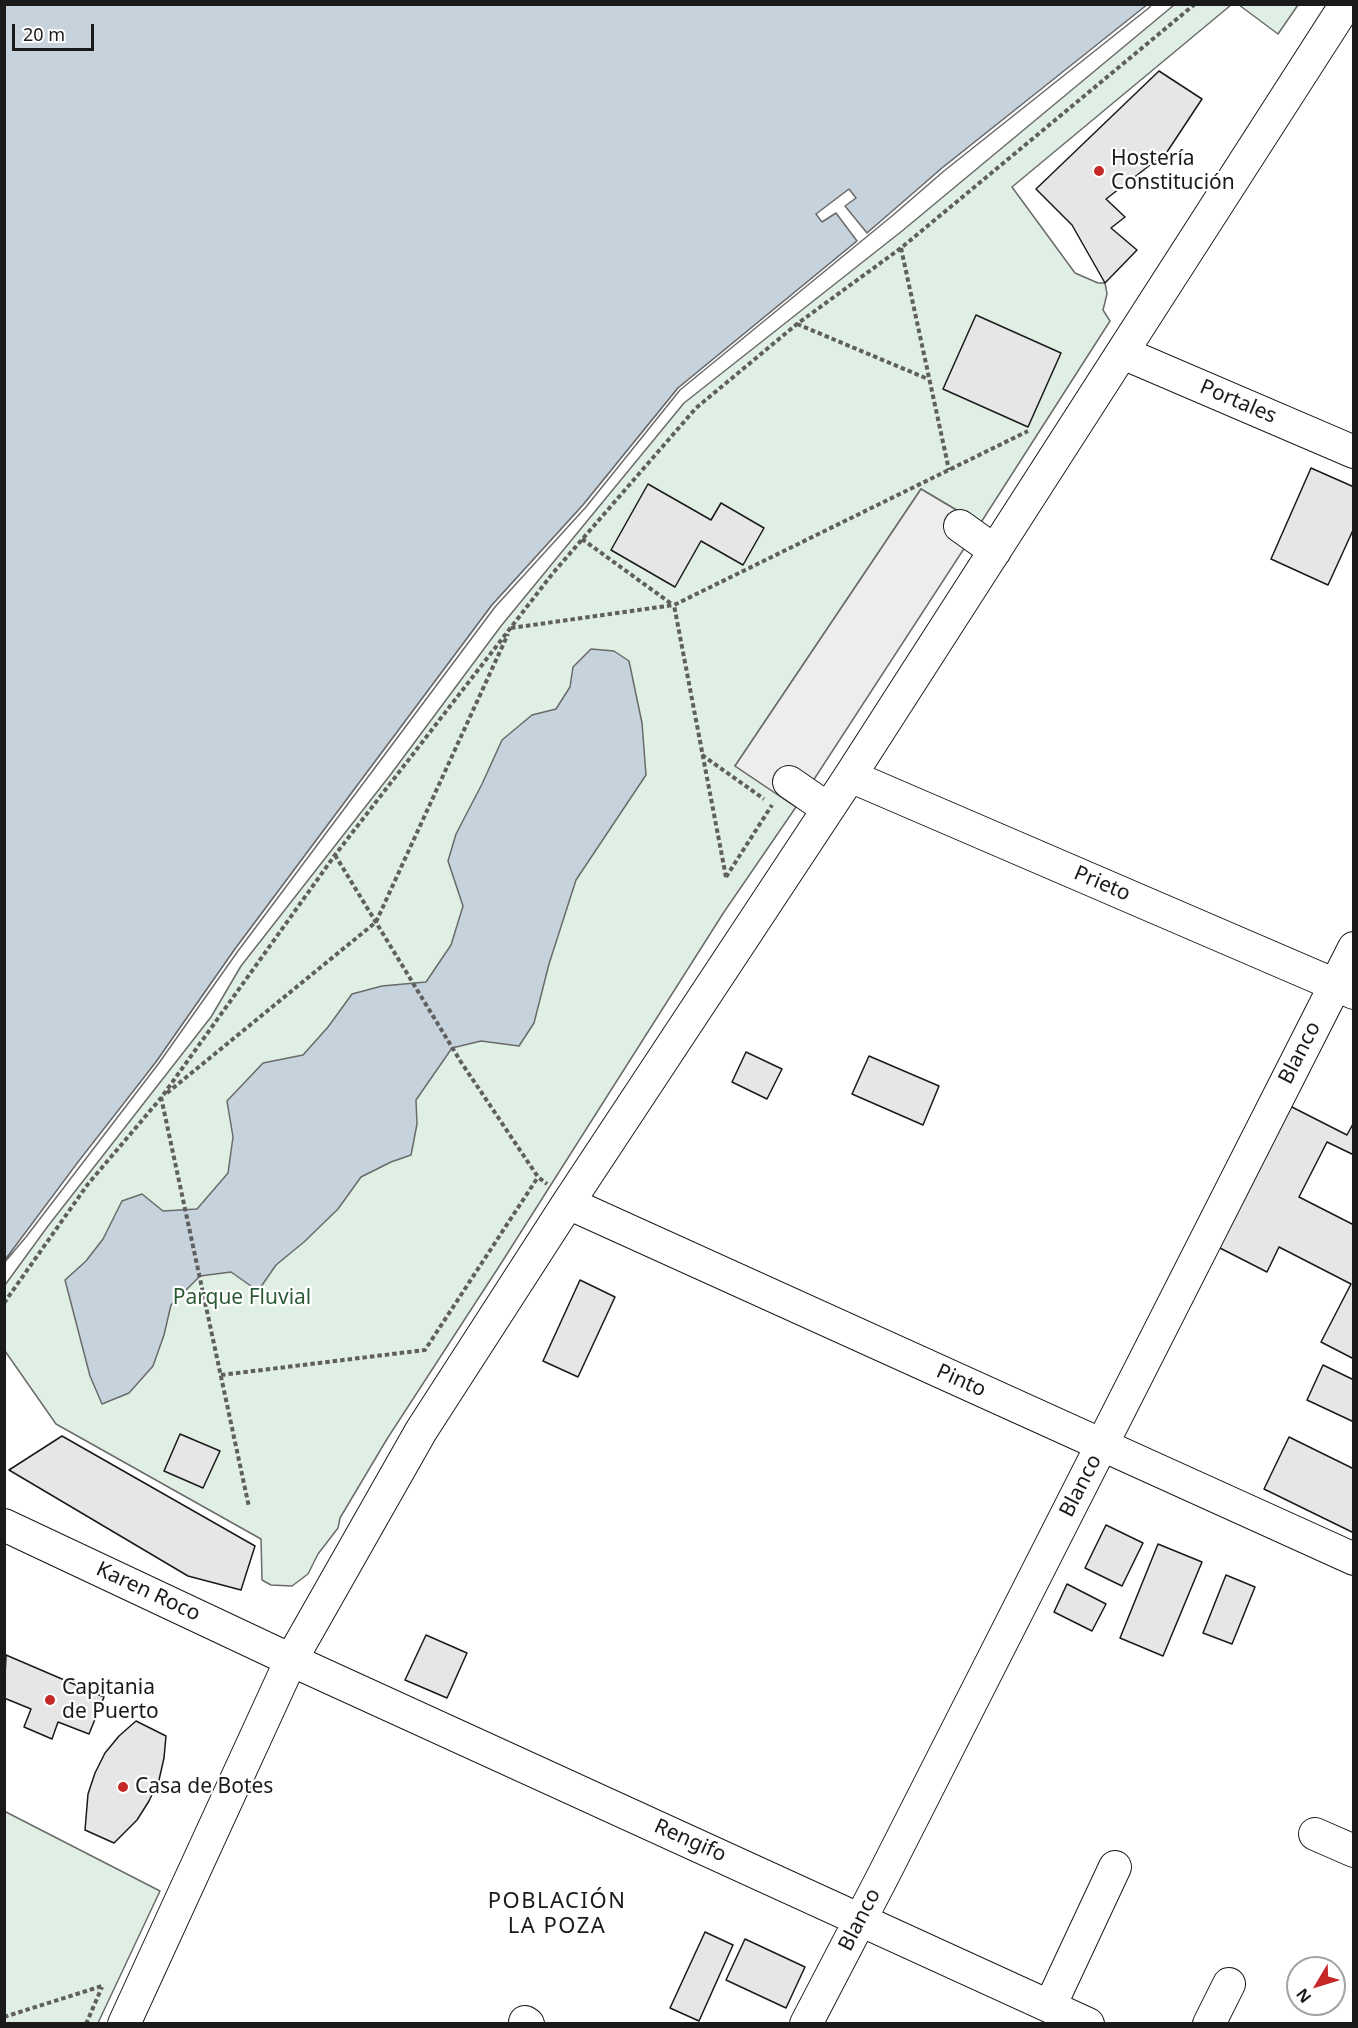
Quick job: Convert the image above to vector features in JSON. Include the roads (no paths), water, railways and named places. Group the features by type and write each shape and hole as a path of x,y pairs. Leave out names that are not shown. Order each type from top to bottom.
{"street":[{"path":"124,2024 291,1660 421,1431 568,1203 850,776 1346,4"},
{"name":"Portales","path":"1123,353 1353,452"},
{"path":"960,526 995,550"},
{"name":"Prieto","path":"850,776 1344,988"},
{"path":"789,782 828,809"},
{"name":"Blanco","path":"806,2024 1101,1445 1344,988 1353,948"},
{"name":"Pinto","path":"568,1203 1353,1558"},
{"name":"Karen Roco","path":"4,1525 291,1660"},
{"name":"Rengifo","path":"291,1660 1088,2024"},
{"path":"1315,1834 1353,1851"},
{"path":"1050,2006 1115,1867"},
{"path":"1209,2024 1229,1984"}],"place":[{"name":"Hostería Constitución","path":"1099,171"},
{"name":"Capitania de Puerto","path":"50,1700"},
{"name":"Casa de Botes","path":"123,1787"}],"district":[{"name":"POBLACIÓN LA POZA","path":"557,1914"}],"park label":[{"name":"Parque Fluvial","path":"242,1298"}]}
